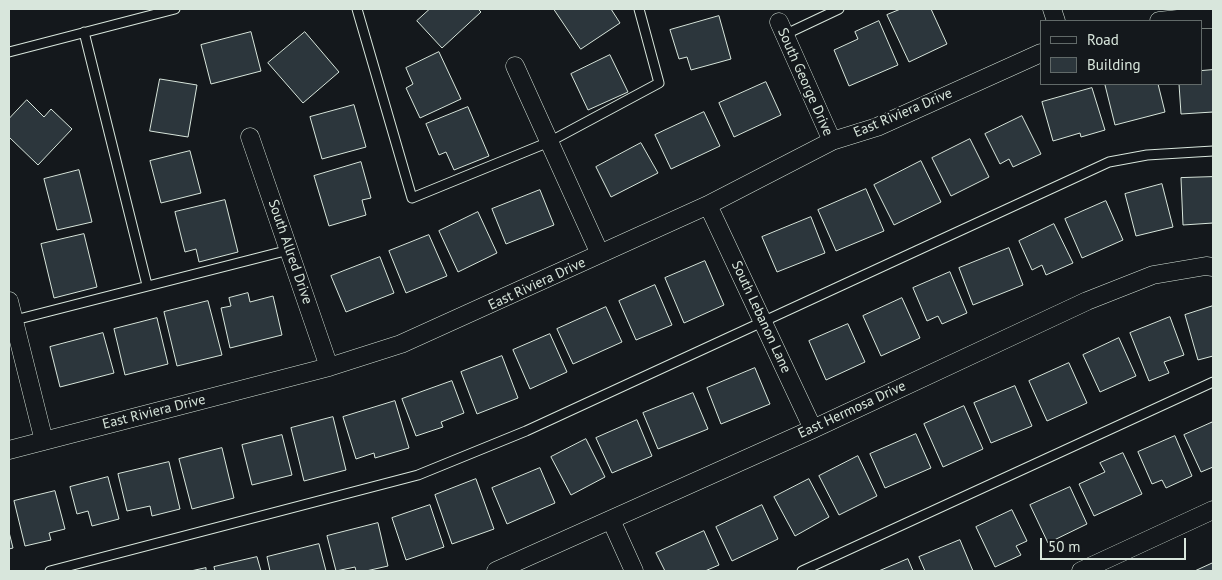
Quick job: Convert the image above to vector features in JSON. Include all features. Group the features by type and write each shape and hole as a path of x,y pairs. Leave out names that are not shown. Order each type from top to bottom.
{"street":[{"path":"1168,20 1213,19"},
{"name":"South George Drive","path":"781,29 832,141"},
{"name":"East Riviera Drive","path":"9,450 329,367 401,344 516,294 708,206 832,141 877,127 1040,53"},
{"path":"515,66 600,254"},
{"name":"South Allred Drive","path":"250,137 329,367"},
{"name":"South Lebanon Lane","path":"708,206 813,429"},
{"name":"East Hermosa Drive","path":"496,571 813,429 1087,301 1153,275 1206,266 1213,267"},
{"path":"9,301 11,321 44,441"},
{"path":"1081,571 1213,510"},
{"path":"611,520 634,571"}],"lane":[{"path":"9,52 175,9"},
{"path":"357,9 412,198 549,142 659,83 639,9"},
{"path":"781,29 839,9"},
{"path":"84,32 147,286"},
{"path":"50,571 418,475 526,431 1109,162 1147,155 1213,151"},
{"path":"11,321 289,250"},
{"path":"802,571 1213,382"}],"building":[{"path":"430,9 478,9 481,12 442,48 417,21"},
{"path":"554,9 611,9 620,23 581,49"},
{"path":"901,9 931,9 947,44 909,62 887,15"},
{"path":"719,16 731,59 691,70 687,57 679,59 670,30"},
{"path":"879,21 898,65 849,86 834,50 858,39 855,32"},
{"path":"251,32 261,71 211,84 201,45"},
{"path":"305,32 339,72 303,103 268,63"},
{"path":"439,52 461,99 420,118 406,88 413,84 406,68"},
{"path":"610,55 628,92 588,110 571,74"},
{"path":"1213,70 1213,112 1181,114 1179,85 1202,85 1202,71"},
{"path":"160,79 197,85 188,137 150,131"},
{"path":"766,82 781,115 734,137 719,103"},
{"path":"1105,85 1158,85 1165,112 1115,125"},
{"path":"1092,88 1105,130 1081,137 1080,133 1053,141 1042,102"},
{"path":"27,100 44,117 51,109 72,129 38,165 9,137 9,119"},
{"path":"354,105 366,147 322,159 310,117"},
{"path":"468,107 489,156 454,170 446,152 439,155 426,124"},
{"path":"704,112 720,146 671,169 655,135"},
{"path":"1022,116 1041,154 1013,167 1009,159 1000,164 985,134"},
{"path":"970,139 989,177 951,196 932,158"},
{"path":"641,143 658,173 611,197 596,167"},
{"path":"190,151 201,193 161,203 150,161"},
{"path":"921,161 941,202 894,225 874,185"},
{"path":"361,162 371,198 362,200 366,215 329,226 314,176"},
{"path":"79,170 92,222 57,230 44,179"},
{"path":"1213,177 1213,223 1183,225 1181,178"},
{"path":"1162,184 1173,227 1136,236 1125,194"},
{"path":"866,189 884,231 836,251 818,210"},
{"path":"540,190 554,225 506,244 492,209"},
{"path":"225,200 238,252 199,262 196,249 185,252 175,212"},
{"path":"1106,201 1123,240 1082,258 1065,219"},
{"path":"478,212 497,253 458,272 439,231"},
{"path":"811,217 825,253 777,272 762,237"},
{"path":"1054,224 1073,263 1046,275 1042,265 1032,270 1019,241"},
{"path":"84,234 97,287 54,298 41,244"},
{"path":"429,235 447,276 406,293 389,251"},
{"path":"1009,248 1023,285 973,305 959,268"},
{"path":"380,257 394,293 346,312 331,276"},
{"path":"705,261 724,305 684,323 665,278"},
{"path":"950,272 967,313 942,324 938,316 927,321 913,288"},
{"path":"655,285 672,325 636,340 619,301"},
{"path":"248,293 250,302 273,296 282,335 230,348 221,308 231,306 229,298"},
{"path":"902,298 920,338 881,356 863,316"},
{"path":"208,301 222,355 177,366 164,312"},
{"path":"1213,306 1213,356 1198,360 1185,315"},
{"path":"606,307 622,342 573,364 557,329"},
{"path":"1170,317 1184,355 1164,362 1169,373 1149,381 1130,333"},
{"path":"157,318 168,364 125,375 114,329"},
{"path":"848,324 865,362 826,380 809,341"},
{"path":"103,333 114,373 60,387 50,347"},
{"path":"550,334 567,372 530,389 513,350"},
{"path":"1119,338 1136,376 1100,392 1083,355"},
{"path":"502,356 518,398 477,414 461,372"},
{"path":"1069,363 1087,403 1047,421 1029,381"},
{"path":"755,368 770,404 721,424 707,388"},
{"path":"452,381 464,413 441,422 443,427 416,436 402,399"},
{"path":"1015,386 1032,426 991,443 974,403"},
{"path":"693,393 708,429 658,449 643,413"},
{"path":"395,401 409,448 375,458 374,453 356,459 343,417"},
{"path":"964,406 983,449 943,467 924,424"},
{"path":"333,417 346,470 304,481 291,428"},
{"path":"637,420 652,456 612,473 596,438"},
{"path":"1213,422 1213,467 1201,472 1184,435"},
{"path":"916,434 931,468 885,488 870,454"},
{"path":"282,435 292,475 252,485 242,445"},
{"path":"1175,436 1192,476 1166,488 1162,480 1152,484 1138,452"},
{"path":"586,439 605,477 571,495 551,457"},
{"path":"222,448 234,498 192,509 179,459"},
{"path":"1123,453 1142,494 1094,516 1079,484 1105,472 1100,463"},
{"path":"858,456 877,496 839,515 819,476"},
{"path":"169,462 180,509 152,516 150,506 127,511 118,474"},
{"path":"540,468 555,503 507,524 492,488"},
{"path":"108,477 119,519 92,526 88,511 77,514 70,487"},
{"path":"476,479 494,529 452,544 435,495"},
{"path":"809,479 829,517 795,536 774,497"},
{"path":"1070,487 1087,524 1048,543 1030,505"},
{"path":"55,491 65,529 49,533 51,540 25,546 14,501"},
{"path":"430,505 444,547 406,560 392,518"},
{"path":"762,505 778,539 732,561 716,527"},
{"path":"1012,510 1027,541 1016,546 1021,555 995,567 976,527"},
{"path":"378,523 388,566 366,571 356,571 355,567 336,571 327,536"},
{"path":"704,531 719,565 705,571 665,571 656,553"},
{"path":"9,532 13,548 9,549"},
{"path":"960,540 973,571 925,571 919,557"},
{"path":"319,544 326,571 270,571 267,557"},
{"path":"257,557 261,571 215,571 214,567"},
{"path":"908,559 913,571 879,571"},
{"path":"1213,563 1213,571 1195,571"},
{"path":"206,568 206,571 191,571"}]}
